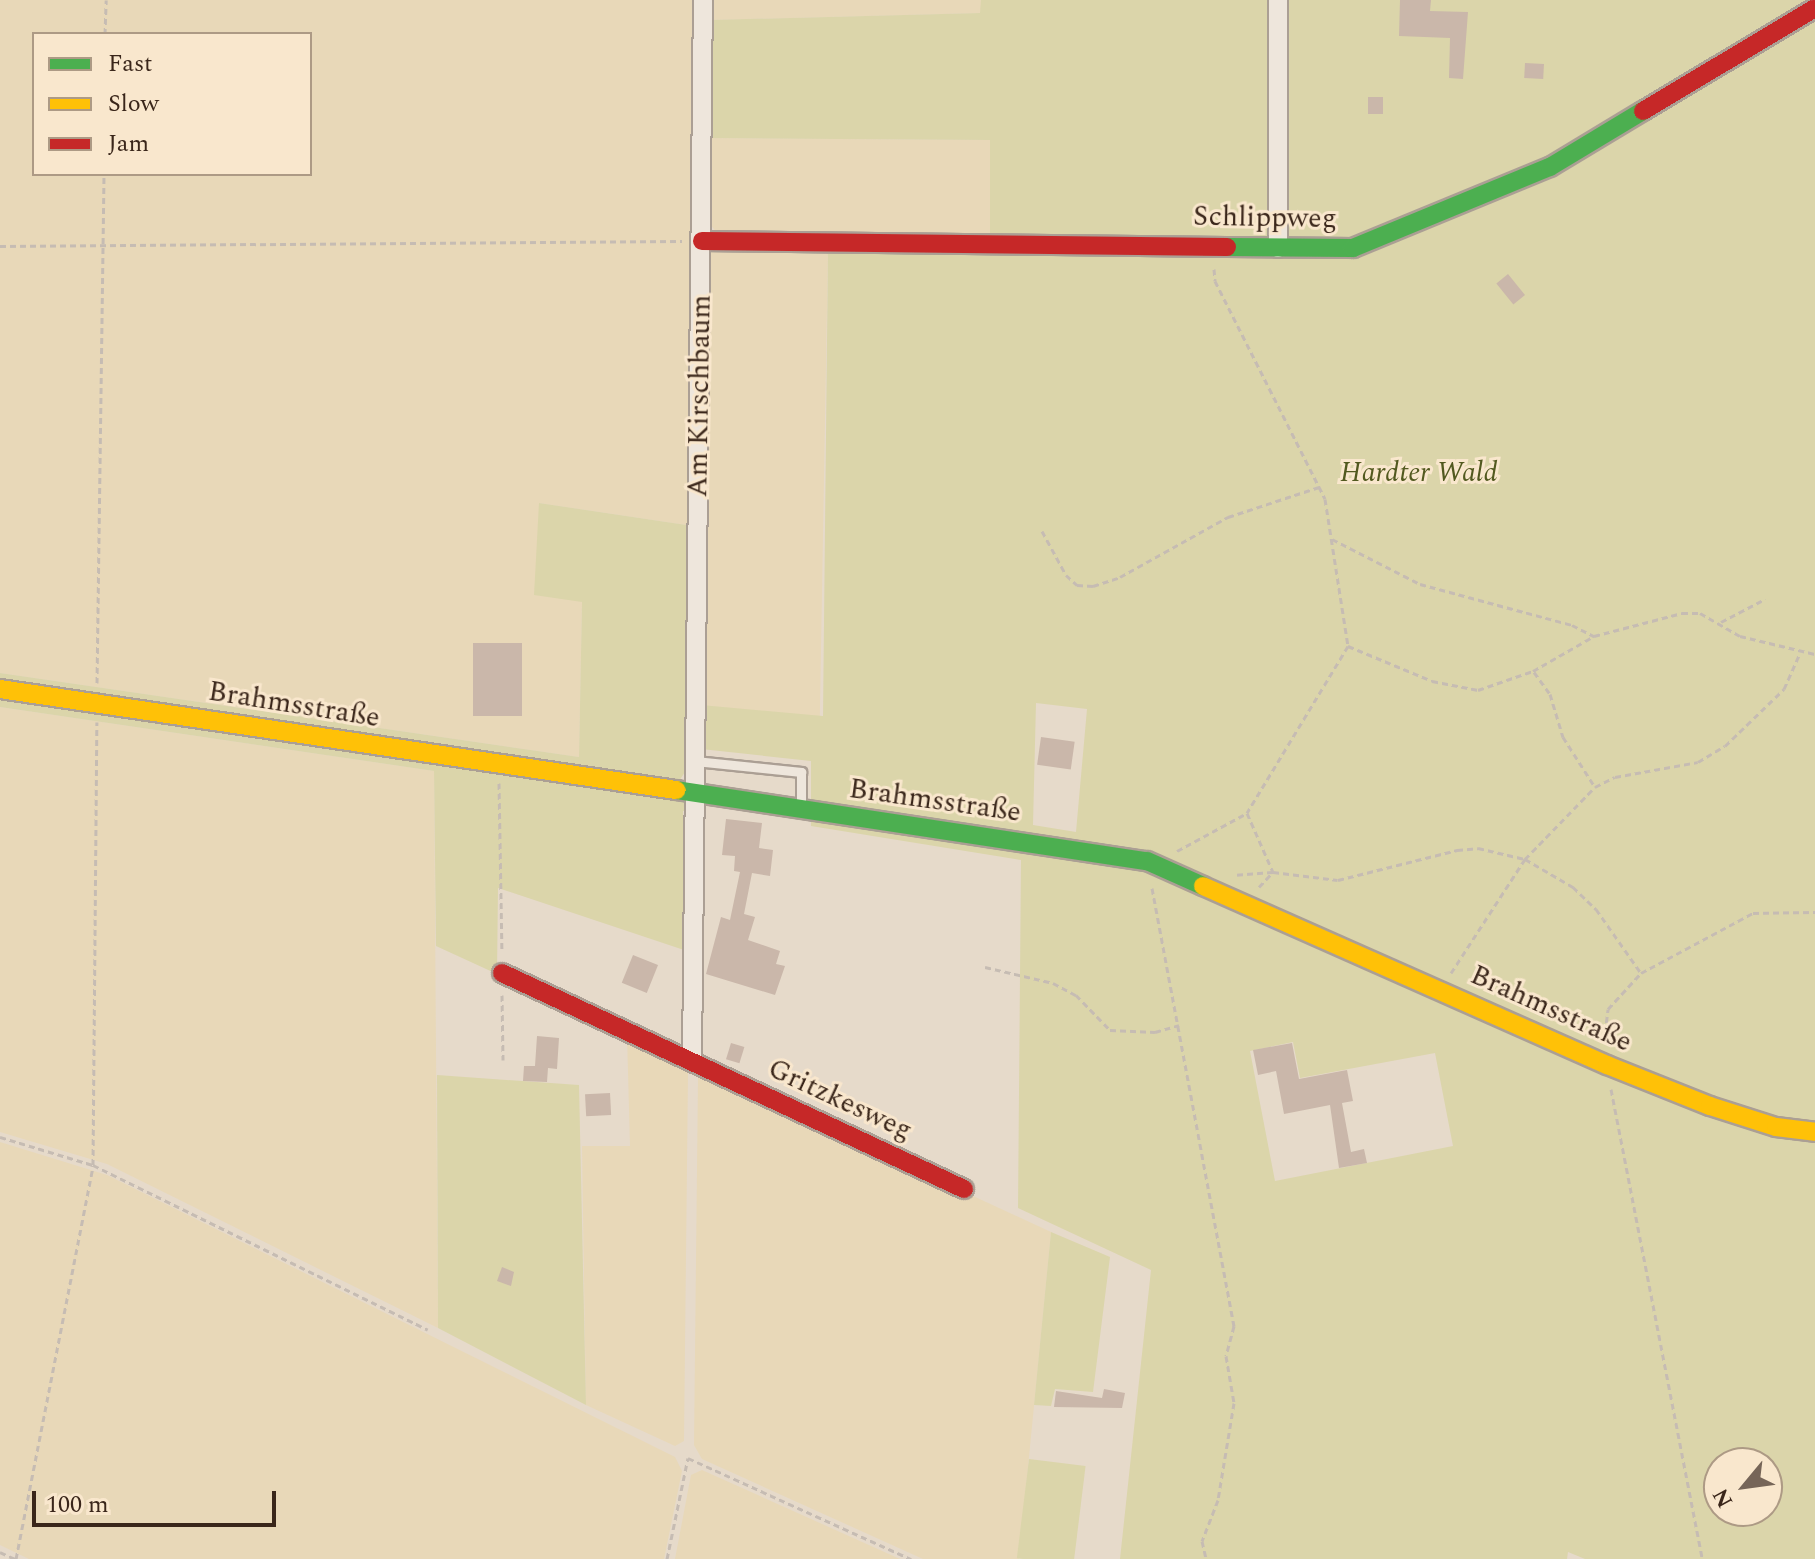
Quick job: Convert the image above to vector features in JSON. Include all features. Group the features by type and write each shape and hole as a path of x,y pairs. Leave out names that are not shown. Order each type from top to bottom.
{"street":[{"name":"Am Kirschbaum","path":"694,793 703,0"},
{"path":"1278,0 1278,248"},
{"name":"Schlippweg","path":"702,241 1353,248 1417,226 1536,173 1815,8"},
{"name":"Brahmsstraße","path":"0,689 1147,861 1607,1065 1710,1106 1776,1127 1815,1132"},
{"path":"692,1061 694,793"},
{"name":"Gritzkesweg","path":"502,973 964,1189"}],"lane":[{"path":"695,761 801,772 801,809"}],"path":[{"path":"105,32 106,0"},
{"path":"0,1552 15,1559 93,1165 104,176"},
{"path":"0,246 702,241"},
{"path":"1187,858 1173,853 1247,813 1348,646 1332,539 1319,487 1215,281 1213,245"},
{"path":"1042,531 1066,575 1077,585 1093,586 1120,577 1228,517 1319,487"},
{"path":"1332,539 1420,584 1572,625 1594,636"},
{"path":"1721,622 1765,599"},
{"path":"1348,646 1432,681 1478,690 1533,671 1594,636 1682,613 1721,622 1740,636 1800,653 1815,654"},
{"path":"1441,990 1525,859 1595,787 1615,777 1698,762 1725,746 1784,689 1800,653"},
{"path":"1533,671 1550,694 1563,737 1595,787"},
{"path":"497,763 503,1060"},
{"path":"1247,813 1273,872"},
{"path":"1228,876 1273,872 1338,880 1478,848 1525,859 1573,887 1596,909 1641,973"},
{"path":"1147,861 1234,1326 1226,1356 1234,1403 1218,1500 1202,1541 1206,1559"},
{"path":"1245,903 1273,872"},
{"path":"1702,1559 1607,1065 1602,1025 1608,1009 1641,973 1753,913 1815,912"},
{"path":"985,967 1053,983 1076,995 1110,1030 1155,1032 1180,1025"},
{"path":"0,1137 93,1165 428,1330"},
{"path":"667,1559 688,1458 911,1559"}],"shaded area":[{"path":"0,0 698,0 693,526 539,503 582,601 579,757 0,673"},
{"path":"709,0 981,0 981,13 709,20"},
{"path":"708,138 990,140 990,239 717,233 707,220"},
{"path":"706,246 828,248 820,717 698,715"},
{"path":"0,707 434,771 438,1328 107,1164 0,1132"},
{"path":"627,1035 688,1073 684,1441 675,1446 586,1405 582,1146 630,1146"},
{"path":"707,1073 1051,1232 1019,1559 923,1559 702,1459 694,1445 698,1078"},
{"path":"0,1142 107,1175 675,1457 682,1471 664,1559 29,1559 0,1545"},
{"path":"702,1470 900,1559 675,1559 691,1475"}],"green space":[{"name":"Hardter Wald","path":"981,0 1815,0 1815,1559 1585,1559 1568,1552 1567,1559 1120,1559 1151,1270 1018,1208 1021,860 811,826 811,761 701,749 701,705 823,716 828,248 990,239 990,140 708,138 709,20 980,13","holes":["1036,703 1087,709 1076,832 1033,825","1293,1042 1300,1078 1435,1053 1453,1146 1275,1181 1250,1051"]},
{"path":"539,503 693,526 687,769 679,781 0,683 0,673 579,757 582,602 534,595"},
{"path":"0,698 684,799 689,811 683,811 684,950 498,888 497,974 436,946 434,771 0,707"},
{"path":"437,1075 579,1085 586,1405 438,1328"},
{"path":"1051,1232 1110,1257 1093,1392 1055,1389 1051,1406 1034,1405"},
{"path":"1029,1459 1086,1466 1074,1559 1017,1558"}],"building":[{"path":"1400,0 1431,0 1430,11 1468,12 1463,79 1449,78 1450,38 1399,36"},
{"path":"1525,63 1544,64 1543,79 1524,78"},
{"path":"1368,97 1383,97 1383,114 1368,114"},
{"path":"1508,274 1525,295 1513,304 1496,283"},
{"path":"473,643 522,643 522,716 473,716"},
{"path":"1041,737 1075,742 1071,769 1037,765"},
{"path":"726,819 762,823 759,848 773,850 770,876 752,873 744,914 755,917 748,940 780,951 776,964 785,966 775,995 706,974 721,917 730,920 740,872 734,871 735,856 722,855"},
{"path":"633,955 658,965 647,993 622,983"},
{"path":"537,1036 559,1038 557,1069 548,1068 547,1082 523,1081 524,1066 535,1066"},
{"path":"731,1043 744,1047 739,1063 726,1059"},
{"path":"1292,1043 1299,1079 1347,1070 1353,1101 1342,1103 1351,1152 1364,1149 1367,1163 1339,1168 1330,1105 1284,1114 1276,1071 1258,1075 1253,1050"},
{"path":"610,1093 611,1115 586,1116 585,1094"},
{"path":"502,1267 514,1272 511,1286 497,1281"},
{"path":"1104,1389 1125,1393 1122,1408 1054,1407 1056,1391 1102,1398"}],"traffic: fast":[{"path":"1227,247 1353,248 1550,167 1643,111"},
{"path":"676,790 1147,861 1203,886"}],"traffic: slow":[{"path":"0,689 676,790"},
{"path":"1203,886 1607,1065 1710,1106 1776,1127 1815,1132"}],"traffic: jam":[{"path":"1643,111 1815,8"},
{"path":"702,241 1227,247"},
{"path":"502,973 964,1189"}]}
